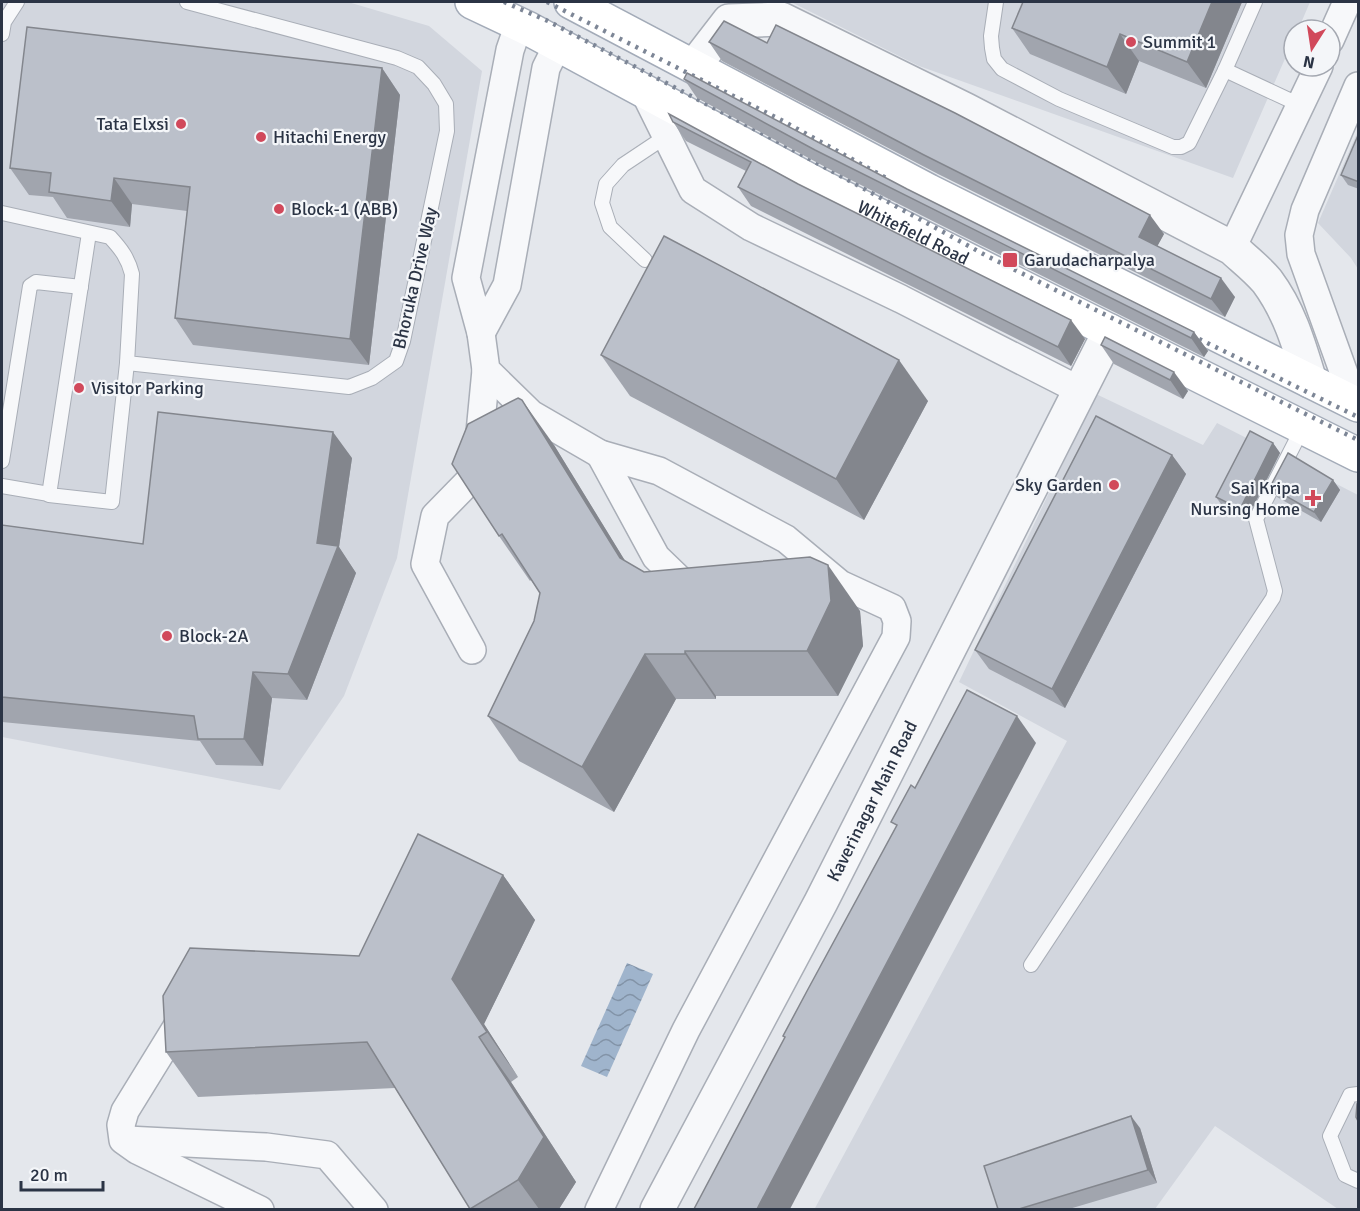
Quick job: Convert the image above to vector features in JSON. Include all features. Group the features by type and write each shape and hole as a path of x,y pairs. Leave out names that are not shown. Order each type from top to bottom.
{"main road":[{"name":"Whitefield Road","path":"472,2 558,44 820,186 1359,455"},
{"path":"571,2 695,65 929,190 1357,404"}],"street":[{"path":"1340,18 1347,2"},
{"path":"695,65 727,16 781,19 966,110 1232,249 1265,280 1283,305 1292,323 1310,381"},
{"path":"472,650 425,564 435,516 476,474 486,370 481,333 466,278 510,50 519,24"},
{"path":"481,333 507,285 546,68 558,44"},
{"path":"1232,249 1313,78"},
{"path":"1357,404 1301,254 1299,235 1305,210 1359,86"},
{"path":"645,91 693,190 751,227 901,299 1081,391"},
{"name":"Kaverinagar Main Road","path":"657,1209 821,902 1110,330"},
{"path":"486,370 531,414 600,454 659,471 786,539 840,584 892,608 897,621 896,637 686,1030 599,1209"},
{"path":"600,454 656,557 684,584 725,589"},
{"path":"805,586 840,584"},
{"path":"203,989 191,1004 125,1111 121,1125 123,1140 137,1150 260,1209"},
{"path":"123,1140 266,1146 327,1155 374,1209"}],"lane":[{"path":"2,34 4,22 17,2"},
{"name":"Bhoruka Drive Way","path":"127,363 349,387 372,378 396,361 403,340 447,131 446,104 434,84 418,67 397,58 187,2"},
{"path":"996,2 991,36 992,48 994,59 1002,69 1059,99 1166,146 1181,147 1189,143 1226,70 1255,2"},
{"path":"1226,70 1300,105"},
{"path":"645,260 610,226 602,203 606,184 623,165 668,135"},
{"path":"2,213 110,237 123,250 132,274 127,363 112,502 2,486"},
{"path":"49,494 89,233"},
{"path":"2,461 30,286 36,282 81,287"},
{"path":"1031,965 1273,598 1275,591 1256,519 1303,427"},
{"path":"1359,1094 1350,1095 1330,1136 1346,1175 1359,1181"}],"shaded area":[{"path":"2,2 348,2 429,26 482,71 397,558 344,696 280,790 2,737"},
{"path":"791,2 1310,2 1303,18 1282,18 1282,66 1233,178 919,66"},
{"path":"1358,131 1358,269 1351,258 1318,223"},
{"path":"1096,394 1203,445 1217,423 1358,495 1358,1209 1338,1209 1215,1126 1155,1209 814,1210 1067,741 959,682"}],"water":[{"path":"627,963 653,974 607,1077 581,1066"}],"building":[{"path":"1023,2 1212,2 1187,62 1120,34 1107,67 1012,28"},
{"path":"724,21 767,43 776,25 955,113 1150,215 1139,237 1221,278 1211,299 924,155 709,42"},
{"name":"Block-1 (ABB)","path":"27,27 382,68 350,339 175,318 190,187 114,178 111,201 49,192 51,173 10,168"},
{"path":"687,73 907,189 1194,332 1191,338 815,150 684,79"},
{"path":"669,114 798,184 1071,320 1058,347 738,187 751,162 673,122"},
{"path":"1359,133 1359,182 1341,175"},
{"path":"664,236 899,360 836,479 601,355"},
{"path":"1105,337 1174,372 1170,380 1101,345"},
{"path":"518,398 522,400 620,558 644,572 810,557 828,565 831,601 807,651 685,651 685,654 645,654 582,767 488,716 534,621 540,593 502,534 499,536 452,464 468,424"},
{"name":"Block-2A","path":"158,412 333,432 317,543 338,546 288,674 253,672 244,739 198,739 194,716 2,697 2,525 143,544"},
{"path":"1096,416 1172,455 1052,689 975,650"},
{"path":"1250,431 1273,443 1240,509 1216,497"},
{"path":"1288,453 1333,480 1314,512 1270,487"},
{"path":"967,690 1017,716 757,1209 694,1209 785,1037 783,1036 897,825 891,822 911,785 915,788"},
{"path":"418,834 503,875 452,979 487,1032 479,1037 544,1137 518,1180 470,1209 367,1042 166,1052 163,996 190,948 359,956"},
{"path":"1359,1100 1359,1123 1356,1117"},
{"path":"1131,1116 1148,1170 1019,1209 998,1209 984,1166"}],"railway":[{"path":"504,2 548,21 773,139 987,256 1358,440"},
{"path":"547,2 783,121 888,179"},
{"path":"1183,331 1358,417"}],"place":[{"name":"Summit 1","path":"1131,42"},
{"name":"Tata Elxsi","path":"181,124"},
{"name":"Hitachi Energy","path":"261,137"},
{"name":"Block-1 (ABB)","path":"279,209"},
{"name":"Garudacharpalya","path":"1010,260"},
{"name":"Visitor Parking","path":"79,388"},
{"name":"Sky Garden","path":"1114,485"},
{"name":"Sai Kripa Nursing Home","path":"1313,498"},
{"name":"Block-2A","path":"167,636"}]}
